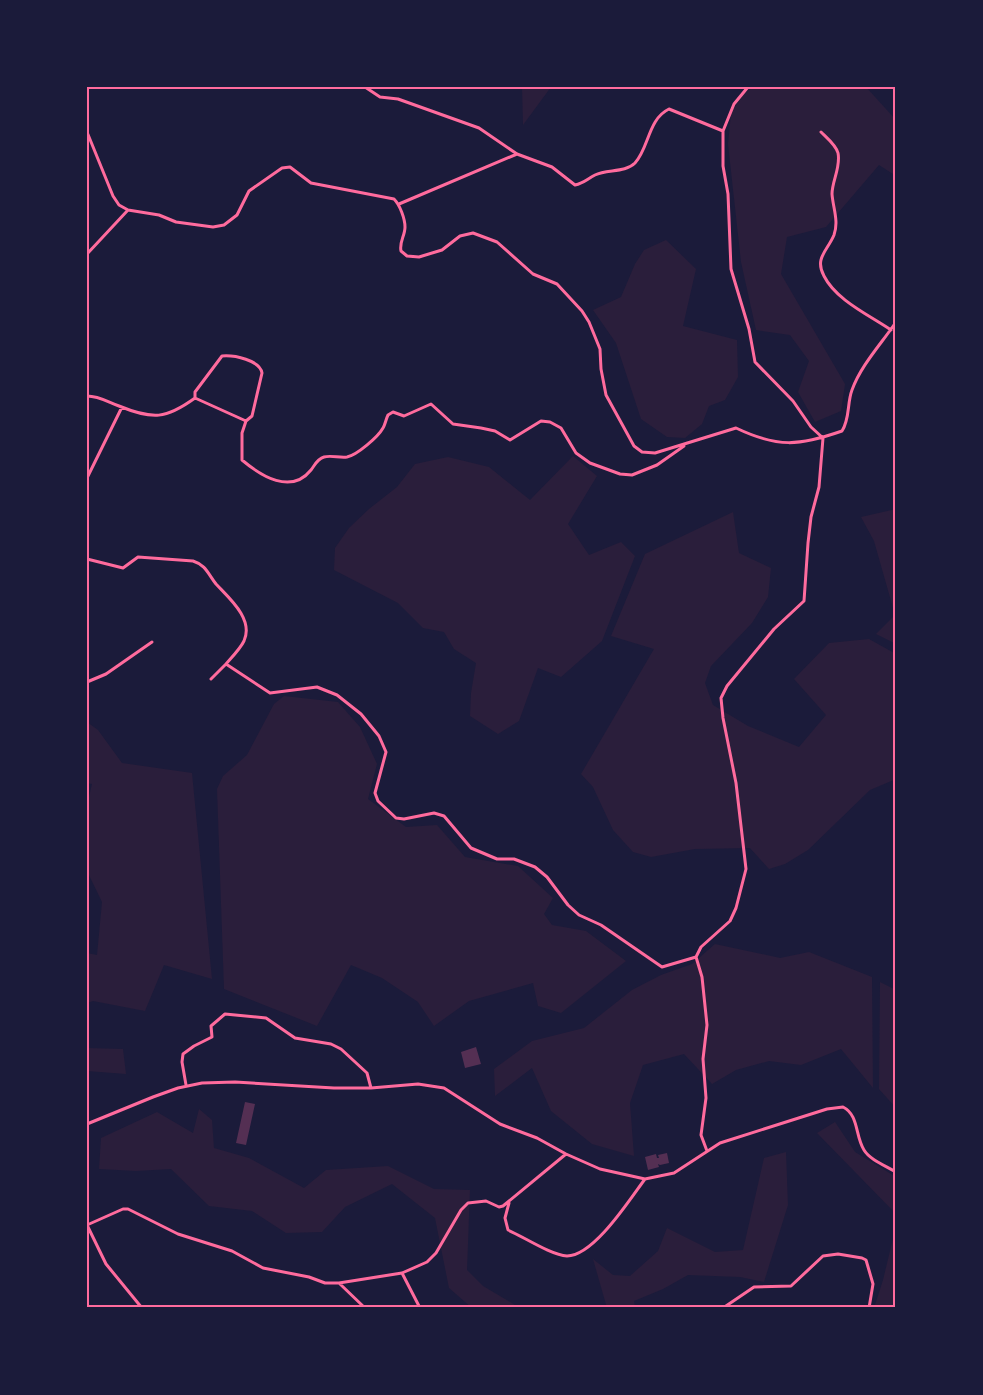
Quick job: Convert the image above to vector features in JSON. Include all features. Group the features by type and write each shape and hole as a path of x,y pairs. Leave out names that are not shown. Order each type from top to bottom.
{"street":[{"path":"365,87 380,97 398,99 479,128 517,154 552,167 575,185 585,183 596,174 632,166 640,157 645,141 661,113 669,109 723,131"},
{"path":"707,1150 701,1135 706,1098 703,1059 707,1025 702,976 696,957 701,947 730,921 736,908 746,869 736,783 721,698 727,686 774,629 804,601 811,517 819,486 823,438 793,402 759,367 752,354 749,329 731,269 728,194 723,166 723,131 734,104 748,87"},
{"path":"87,132 112,196 119,205 128,210 159,215 176,222 224,225 237,215 249,191 282,168 290,167 310,183 389,197 399,204 405,227 400,245 401,251 407,256 419,257 442,250 460,236 473,233 497,242 533,274 557,284 582,311 600,349 606,396 634,446 642,452 655,453 736,428 760,439 792,444 823,438 844,428 852,390 896,322"},
{"path":"821,132 834,146 838,156 832,191 836,217 834,235 821,255 821,269 838,296 891,330"},
{"path":"399,204 517,154"},
{"path":"87,254 128,210"},
{"path":"195,398 195,392 222,356 229,355 256,363 262,373 252,416 246,421 242,433 242,460 257,472 286,482 295,482 306,476 317,461 323,457 354,455 383,428 388,415 393,412 404,416 431,404 453,424 495,431 510,440 540,421 550,422 561,429 576,453 590,463 620,474 632,475 646,470 688,443"},
{"path":"87,396 102,398 148,415 161,416 176,411 195,398"},
{"path":"195,398 246,421"},
{"path":"87,478 122,407"},
{"path":"87,560 123,568 138,557 202,563 215,583 231,599 243,617 246,628 244,641 211,679"},
{"path":"87,682 106,674 152,642"},
{"path":"226,664 270,693 317,687 337,694 361,714 379,736 386,752 375,793 378,801 396,818 404,819 434,813 444,816 471,848 497,859 514,859 535,867 547,878 567,905 579,915 601,925 662,967 696,957"},
{"path":"186,1086 183,1054 212,1037 211,1026 225,1014 266,1018 295,1038 332,1044 341,1049 367,1073 370,1088"},
{"path":"87,1124 186,1086 216,1082 370,1088 418,1084 444,1088 500,1124 537,1137 566,1154 600,1169 645,1179 674,1173 720,1143 827,1108 843,1107 852,1115 865,1152 896,1172"},
{"path":"142,1308 106,1264 87,1225 123,1209 128,1209 178,1234 232,1251 263,1268 325,1283 339,1283 402,1273 430,1259 441,1246 461,1210 468,1203 486,1201 499,1207 509,1203 566,1154"},
{"path":"509,1203 505,1218 508,1230 568,1256 586,1249 601,1234 645,1179"},
{"path":"723,1308 754,1287 791,1286 823,1256 838,1254 866,1260 873,1284 869,1308"},
{"path":"402,1273 420,1308"},
{"path":"339,1283 365,1308"}],"shaded area":[{"path":"522,87 551,87 523,125"},
{"path":"754,87 866,87 896,120 896,176 879,165 826,227 787,237 781,274 845,384 841,411 815,422 798,392 809,361 790,335 756,330 741,262 728,144 731,113 744,93"},
{"path":"666,240 696,269 683,326 737,340 738,377 725,400 709,406 702,424 685,438 667,437 641,419 616,343 593,310 621,297 635,264 644,250"},
{"path":"573,456 597,476 568,524 589,555 621,542 635,556 602,641 561,677 538,668 519,721 498,734 470,716 476,663 454,649 444,632 423,628 398,603 334,570 335,548 349,528 397,487 415,464 448,457 489,467 530,500"},
{"path":"896,509 896,644 876,634 895,615 874,541 861,517"},
{"path":"733,512 739,553 771,568 768,597 752,623 711,666 705,683 713,705 748,726 799,747 826,715 794,679 829,643 869,639 896,654 896,779 870,790 808,850 785,864 769,869 750,848 695,849 651,857 633,852 613,830 593,787 581,774 654,649 611,636 645,554"},
{"path":"284,696 338,702 360,727 377,764 368,799 406,827 437,825 465,857 518,866 553,898 544,914 552,925 586,931 626,961 561,1013 538,1006 533,983 469,1001 434,1026 418,1002 382,978 351,965 317,1026 224,989 217,789 223,776 247,755 274,704"},
{"path":"87,722 98,730 122,763 192,773 212,979 164,965 145,1011 93,1001 87,1003 87,953 97,955 102,902 87,871 87,805 92,784 87,783"},
{"path":"715,944 780,958 809,952 872,977 873,1088 841,1049 801,1065 769,1061 736,1070 712,1084 684,1054 643,1065 630,1103 634,1156 592,1144 551,1111 532,1068 495,1096 494,1069 532,1041 584,1028 632,990 661,975 692,964"},
{"path":"880,982 896,990 896,1108 879,1089"},
{"path":"87,1048 123,1049 126,1074 87,1071"},
{"path":"199,1109 212,1120 214,1148 249,1158 304,1188 326,1170 388,1166 434,1189 470,1190 467,1270 483,1286 515,1305 515,1308 472,1308 449,1288 435,1218 392,1184 345,1207 322,1232 286,1233 252,1211 209,1206 171,1169 136,1171 99,1169 101,1138 157,1112 193,1133"},
{"path":"835,1122 855,1152 896,1177 896,1214 817,1133"},
{"path":"786,1152 788,1205 764,1282 740,1277 688,1275 634,1301 635,1308 607,1308 593,1259 613,1275 630,1276 658,1251 667,1228 715,1252 743,1250 764,1158"},
{"path":"896,1226 896,1308 874,1308 883,1280"}],"building":[{"path":"476,1047 481,1064 465,1068 461,1052"},
{"path":"245,1102 255,1104 246,1145 236,1143"},
{"path":"667,1153 669,1163 658,1164 659,1167 648,1170 645,1157 656,1154 659,1158 658,1155"}]}
